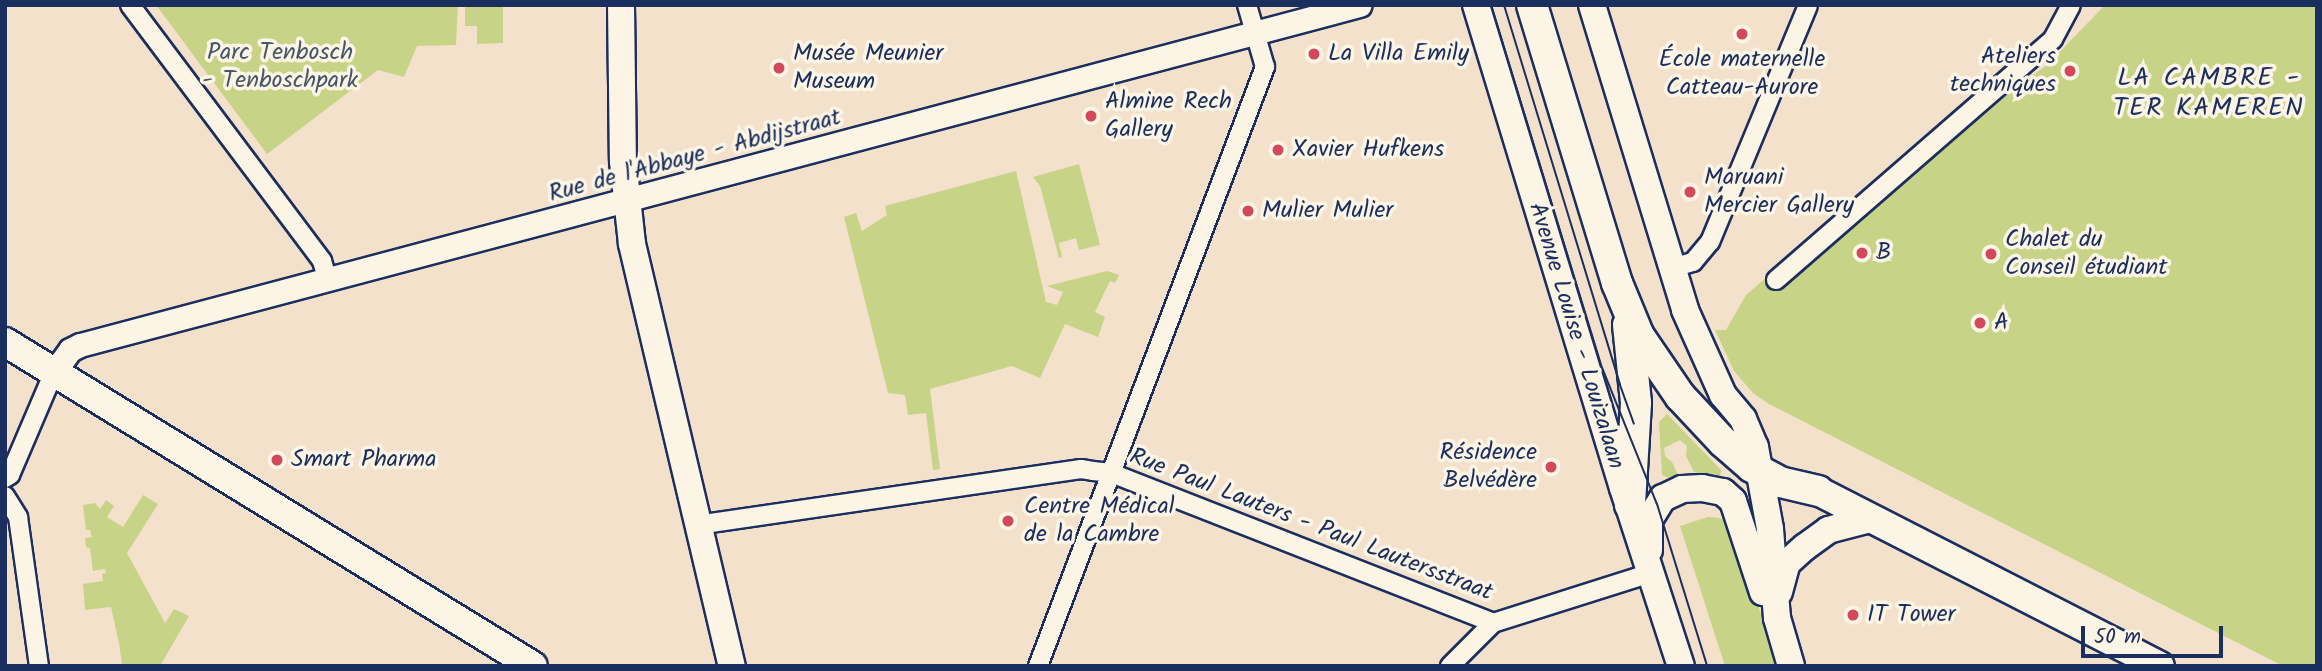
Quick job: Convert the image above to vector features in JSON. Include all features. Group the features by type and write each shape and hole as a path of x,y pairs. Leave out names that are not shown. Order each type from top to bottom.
{"highway":[{"path":"1532,5 1626,308 1644,345 1680,396 1723,442 1818,491"},
{"path":"1549,5 1633,275 1652,323 1693,383 1758,459"},
{"path":"1626,308 1636,404 1630,505"}],"main road":[{"path":"621,5 623,161 632,244 730,665"},
{"name":"Avenue Louise - Louizalaan","path":"1476,5 1681,666"},
{"path":"1592,5 1685,310 1723,395 1743,419 1758,459 1770,529 1777,618 1791,666"},
{"path":"5,342 533,666"},
{"path":"1650,567 1649,520 1663,498 1682,489 1702,488 1723,492 1733,501 1764,596 1777,618"},
{"path":"1818,491 2160,666"},
{"path":"1777,618 1780,581 1787,563 1828,530 1871,519"}],"street":[{"path":"130,5 322,261 327,277"},
{"path":"1038,666 1265,67 1247,5"},
{"name":"Rue de l'Abbaye - Abdijstraat","path":"54,372 66,354 80,345 327,277 627,201 1360,5"},
{"path":"1672,268 1693,262 1710,242 1808,5"},
{"path":"1776,280 2053,39 2071,5"},
{"path":"5,478 10,475 54,372"},
{"name":"Rue Paul Lauters - Paul Lautersstraat","path":"697,525 1081,469 1111,473 1493,623 1650,567"},
{"path":"5,496 18,517 39,666"},
{"path":"1454,662 1493,623"}],"green space":[{"name":"Parc Tenbosch - Tenboschpark","path":"156,5 458,5 456,45 417,46 404,77 378,70 267,154"},
{"path":"465,5 503,5 503,43 477,44 477,26 465,26"},
{"path":"2105,5 2317,5 2317,666 2283,666 1769,404 1753,393 1734,371 1715,330 1726,330 1746,295 1768,276 1780,290 2008,94 2048,64"},
{"path":"1079,164 1100,245 1079,250 1076,238 1059,243 1062,257 1059,258 1040,186 1033,177"},
{"path":"1016,171 1046,302 1057,305 1063,292 1047,286 1107,271 1119,275 1115,283 1110,281 1095,312 1105,317 1098,337 1065,324 1040,378 1012,366 930,389 940,469 933,470 926,413 908,415 905,395 888,393 844,217 856,213 862,231 887,215 885,206"},
{"path":"1667,414 1721,470 1720,477 1694,472 1686,456 1687,446 1680,440 1664,448 1665,456 1672,462 1678,475 1669,478 1662,475 1659,422"},
{"path":"143,495 158,504 127,553 165,623 174,609 189,616 160,666 107,666 122,664 119,643 111,607 85,610 83,584 103,581 102,574 106,573 105,569 93,571 90,548 86,547 85,538 92,537 90,530 86,530 83,505 95,503 100,509 106,500 114,506 107,517 123,527"},
{"path":"1708,517 1733,524 1777,666 1725,666 1680,526"}],"tram line":[{"path":"1491,5 1601,365 1657,504 1707,666"},
{"path":"1504,5 1634,424"}],"place":[{"name":"École maternelle Catteau-Aurore","path":"1742,34"},
{"name":"La Villa Emily","path":"1314,54"},
{"name":"Musée Meunier Museum","path":"779,68"},
{"name":"Ateliers techniques","path":"2070,71"},
{"name":"Almine Rech Gallery","path":"1091,116"},
{"name":"Xavier Hufkens","path":"1278,150"},
{"name":"Maruani Mercier Gallery","path":"1690,192"},
{"name":"Mulier Mulier","path":"1248,211"},
{"name":"B","path":"1862,253"},
{"name":"Chalet du Conseil étudiant","path":"1991,254"},
{"name":"A","path":"1980,323"},
{"name":"Smart Pharma","path":"277,460"},
{"name":"Résidence Belvédère","path":"1551,467"},
{"name":"Centre Médical de la Cambre","path":"1008,521"},
{"name":"IT Tower","path":"1853,615"}],"district":[{"name":"LA CAMBRE - TER KAMEREN","path":"2209,94"}]}
